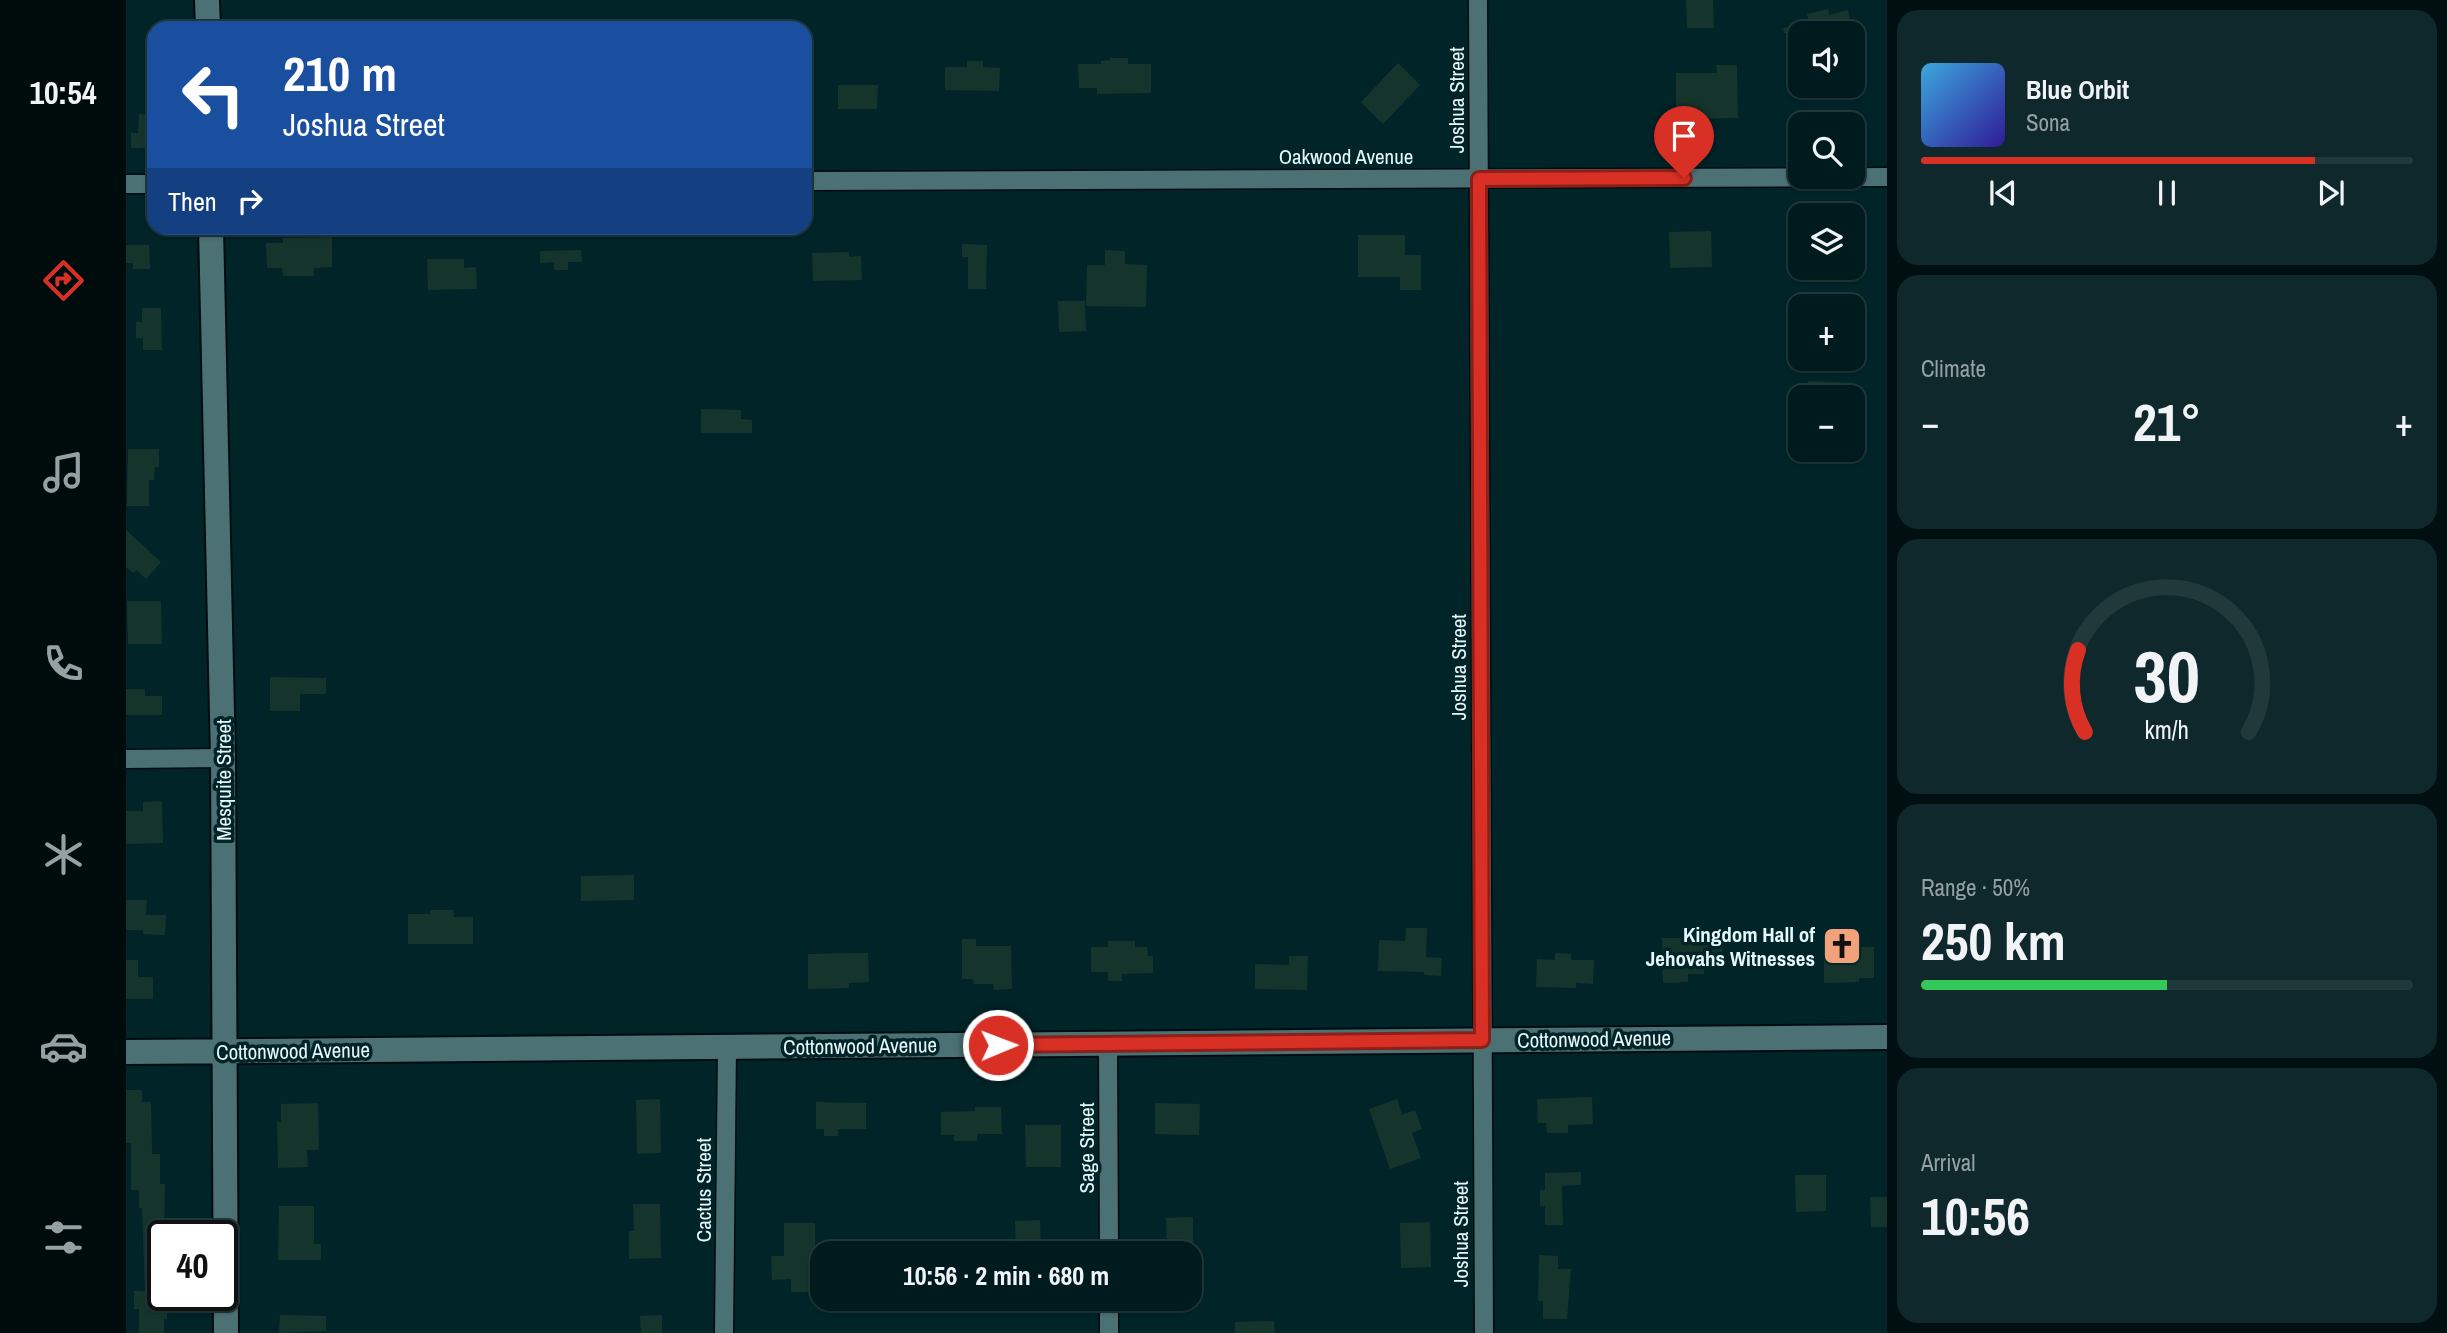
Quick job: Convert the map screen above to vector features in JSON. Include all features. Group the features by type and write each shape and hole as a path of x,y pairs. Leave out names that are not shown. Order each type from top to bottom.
{"street":[{"path":"207,0 208,21"},
{"name":"Joshua Street","path":"1478,0 1484,1333"},
{"name":"Oakwood Avenue","path":"812,181 1887,177"},
{"path":"126,184 147,184"},
{"name":"Mesquite Street","path":"211,235 223,758 226,1333"},
{"path":"126,759 223,758"},
{"name":"Cottonwood Avenue","path":"126,1052 1887,1037"},
{"name":"Sage Street","path":"1108,1044 1109,1241"},
{"name":"Cactus Street","path":"724,1333 727,1047"},
{"path":"1109,1311 1110,1333"}],"building":[{"path":"1686,0 1713,0 1714,28 1687,28"},
{"path":"1828,9 1829,15 1848,10 1850,21 1809,21 1807,14"},
{"path":"1128,58 1128,64 1151,64 1151,93 1097,94 1097,88 1079,88 1078,64 1101,64 1101,61"},
{"path":"967,61 983,61 983,67 1000,68 999,91 945,90 945,67 967,67"},
{"path":"1398,63 1420,85 1383,124 1361,102"},
{"path":"1716,65 1737,65 1738,118 1676,119 1676,73 1717,73"},
{"path":"838,85 878,85 877,109 838,109"},
{"path":"139,114 147,115 147,148 131,148 131,133 138,133"},
{"path":"1711,231 1712,267 1670,268 1669,232"},
{"path":"1358,235 1405,235 1405,255 1421,255 1421,290 1400,290 1400,277 1358,277"},
{"path":"332,237 332,267 314,268 314,276 283,276 282,268 267,268 266,243 283,243 283,238"},
{"path":"962,244 987,245 986,289 968,289 968,257 962,257"},
{"path":"126,245 149,245 150,269 133,269 133,263 126,263"},
{"path":"581,250 582,262 568,262 568,270 554,270 554,262 540,263 540,251"},
{"path":"1105,250 1125,251 1125,264 1147,265 1146,307 1086,306 1087,265 1105,265"},
{"path":"849,252 849,257 861,256 862,280 813,281 812,253"},
{"path":"427,259 464,259 464,268 476,267 477,289 428,290"},
{"path":"1058,301 1085,301 1086,331 1059,332"},
{"path":"142,308 161,308 162,350 143,350 143,338 136,338 136,322 142,322"},
{"path":"1808,381 1853,383 1853,385 1808,385"},
{"path":"701,409 741,410 741,419 752,420 752,433 701,433"},
{"path":"128,449 159,449 159,467 155,467 154,480 149,480 149,506 127,506"},
{"path":"126,530 161,562 146,579 137,570 133,573 126,567"},
{"path":"127,601 161,601 162,644 128,644"},
{"path":"270,677 326,678 326,694 300,694 300,711 270,711"},
{"path":"126,689 145,689 145,696 162,696 162,715 126,715"},
{"path":"162,801 163,843 126,844 126,811 143,811 143,802"},
{"path":"634,875 634,900 581,901 581,876"},
{"path":"126,900 147,900 146,915 166,915 165,935 143,934 143,930 126,930"},
{"path":"430,910 453,910 454,917 473,917 473,944 408,944 408,914 430,914"},
{"path":"1406,928 1427,928 1426,957 1442,958 1441,976 1424,975 1424,972 1378,971 1379,940 1405,941"},
{"path":"1662,938 1722,938 1723,966 1704,967 1704,974 1688,974 1688,982 1663,983"},
{"path":"962,939 976,939 976,946 1011,946 1012,989 994,990 993,984 974,984 973,979 962,979"},
{"path":"1108,941 1135,941 1135,947 1147,947 1148,956 1153,956 1153,973 1122,974 1122,981 1108,981 1108,972 1091,972 1091,947 1108,947"},
{"path":"1842,947 1874,947 1874,978 1859,978 1859,982 1824,983 1824,955 1842,955"},
{"path":"868,953 869,982 849,983 849,988 808,989 808,954"},
{"path":"1555,953 1571,954 1571,960 1594,960 1593,984 1576,983 1576,988 1536,987 1537,959 1555,960"},
{"path":"1289,956 1308,956 1307,990 1255,989 1255,964 1289,965"},
{"path":"126,960 138,960 138,977 153,977 153,999 126,999"},
{"path":"126,1090 142,1090 142,1102 151,1102 152,1154 160,1154 160,1184 165,1184 164,1220 147,1220 147,1311 167,1311 164,1333 139,1333 139,1309 134,1309 134,1291 145,1291 142,1208 139,1208 139,1190 131,1190 131,1143 126,1143"},
{"path":"1592,1097 1593,1124 1568,1125 1568,1133 1547,1133 1546,1123 1538,1123 1537,1099"},
{"path":"660,1099 661,1153 637,1154 636,1100"},
{"path":"1397,1099 1402,1115 1415,1110 1422,1129 1412,1133 1421,1158 1390,1169 1369,1109"},
{"path":"816,1102 866,1103 866,1129 838,1129 838,1136 824,1136 824,1129 816,1129"},
{"path":"318,1103 319,1150 307,1150 308,1167 278,1168 277,1122 281,1122 281,1104"},
{"path":"1155,1103 1200,1104 1199,1135 1155,1134"},
{"path":"975,1107 1001,1107 1002,1134 977,1134 977,1141 954,1141 954,1135 941,1135 941,1112 975,1111"},
{"path":"1025,1125 1061,1125 1061,1167 1026,1167"},
{"path":"1581,1172 1581,1185 1562,1186 1563,1225 1545,1225 1545,1206 1540,1206 1540,1190 1545,1190 1545,1173"},
{"path":"1795,1175 1826,1175 1826,1211 1796,1212"},
{"path":"1870,1197 1887,1197 1887,1227 1871,1227"},
{"path":"633,1204 660,1204 661,1258 629,1259 629,1231 634,1231"},
{"path":"279,1206 314,1206 314,1244 321,1244 321,1260 278,1260"},
{"path":"1193,1217 1193,1241 1167,1241 1166,1218"},
{"path":"1040,1220 1041,1241 1016,1241 1015,1221"},
{"path":"1430,1222 1431,1267 1401,1268 1400,1223"},
{"path":"784,1223 815,1223 815,1241 810,1241 808,1292 791,1292 791,1279 772,1280 771,1256 784,1256"},
{"path":"1539,1255 1558,1256 1558,1269 1571,1269 1567,1319 1543,1319 1543,1301 1538,1301"},
{"path":"280,1315 326,1316 326,1331 279,1333"},
{"path":"662,1315 662,1333 641,1333 640,1316"},
{"path":"1274,1321 1275,1333 1235,1333 1235,1322"}],"place":[{"name":"Kingdom Hall of Jehovahs Witnesses","path":"1842,946"}],"route":[{"path":"998,1045 1482,1040 1479,179 1684,178"}]}
